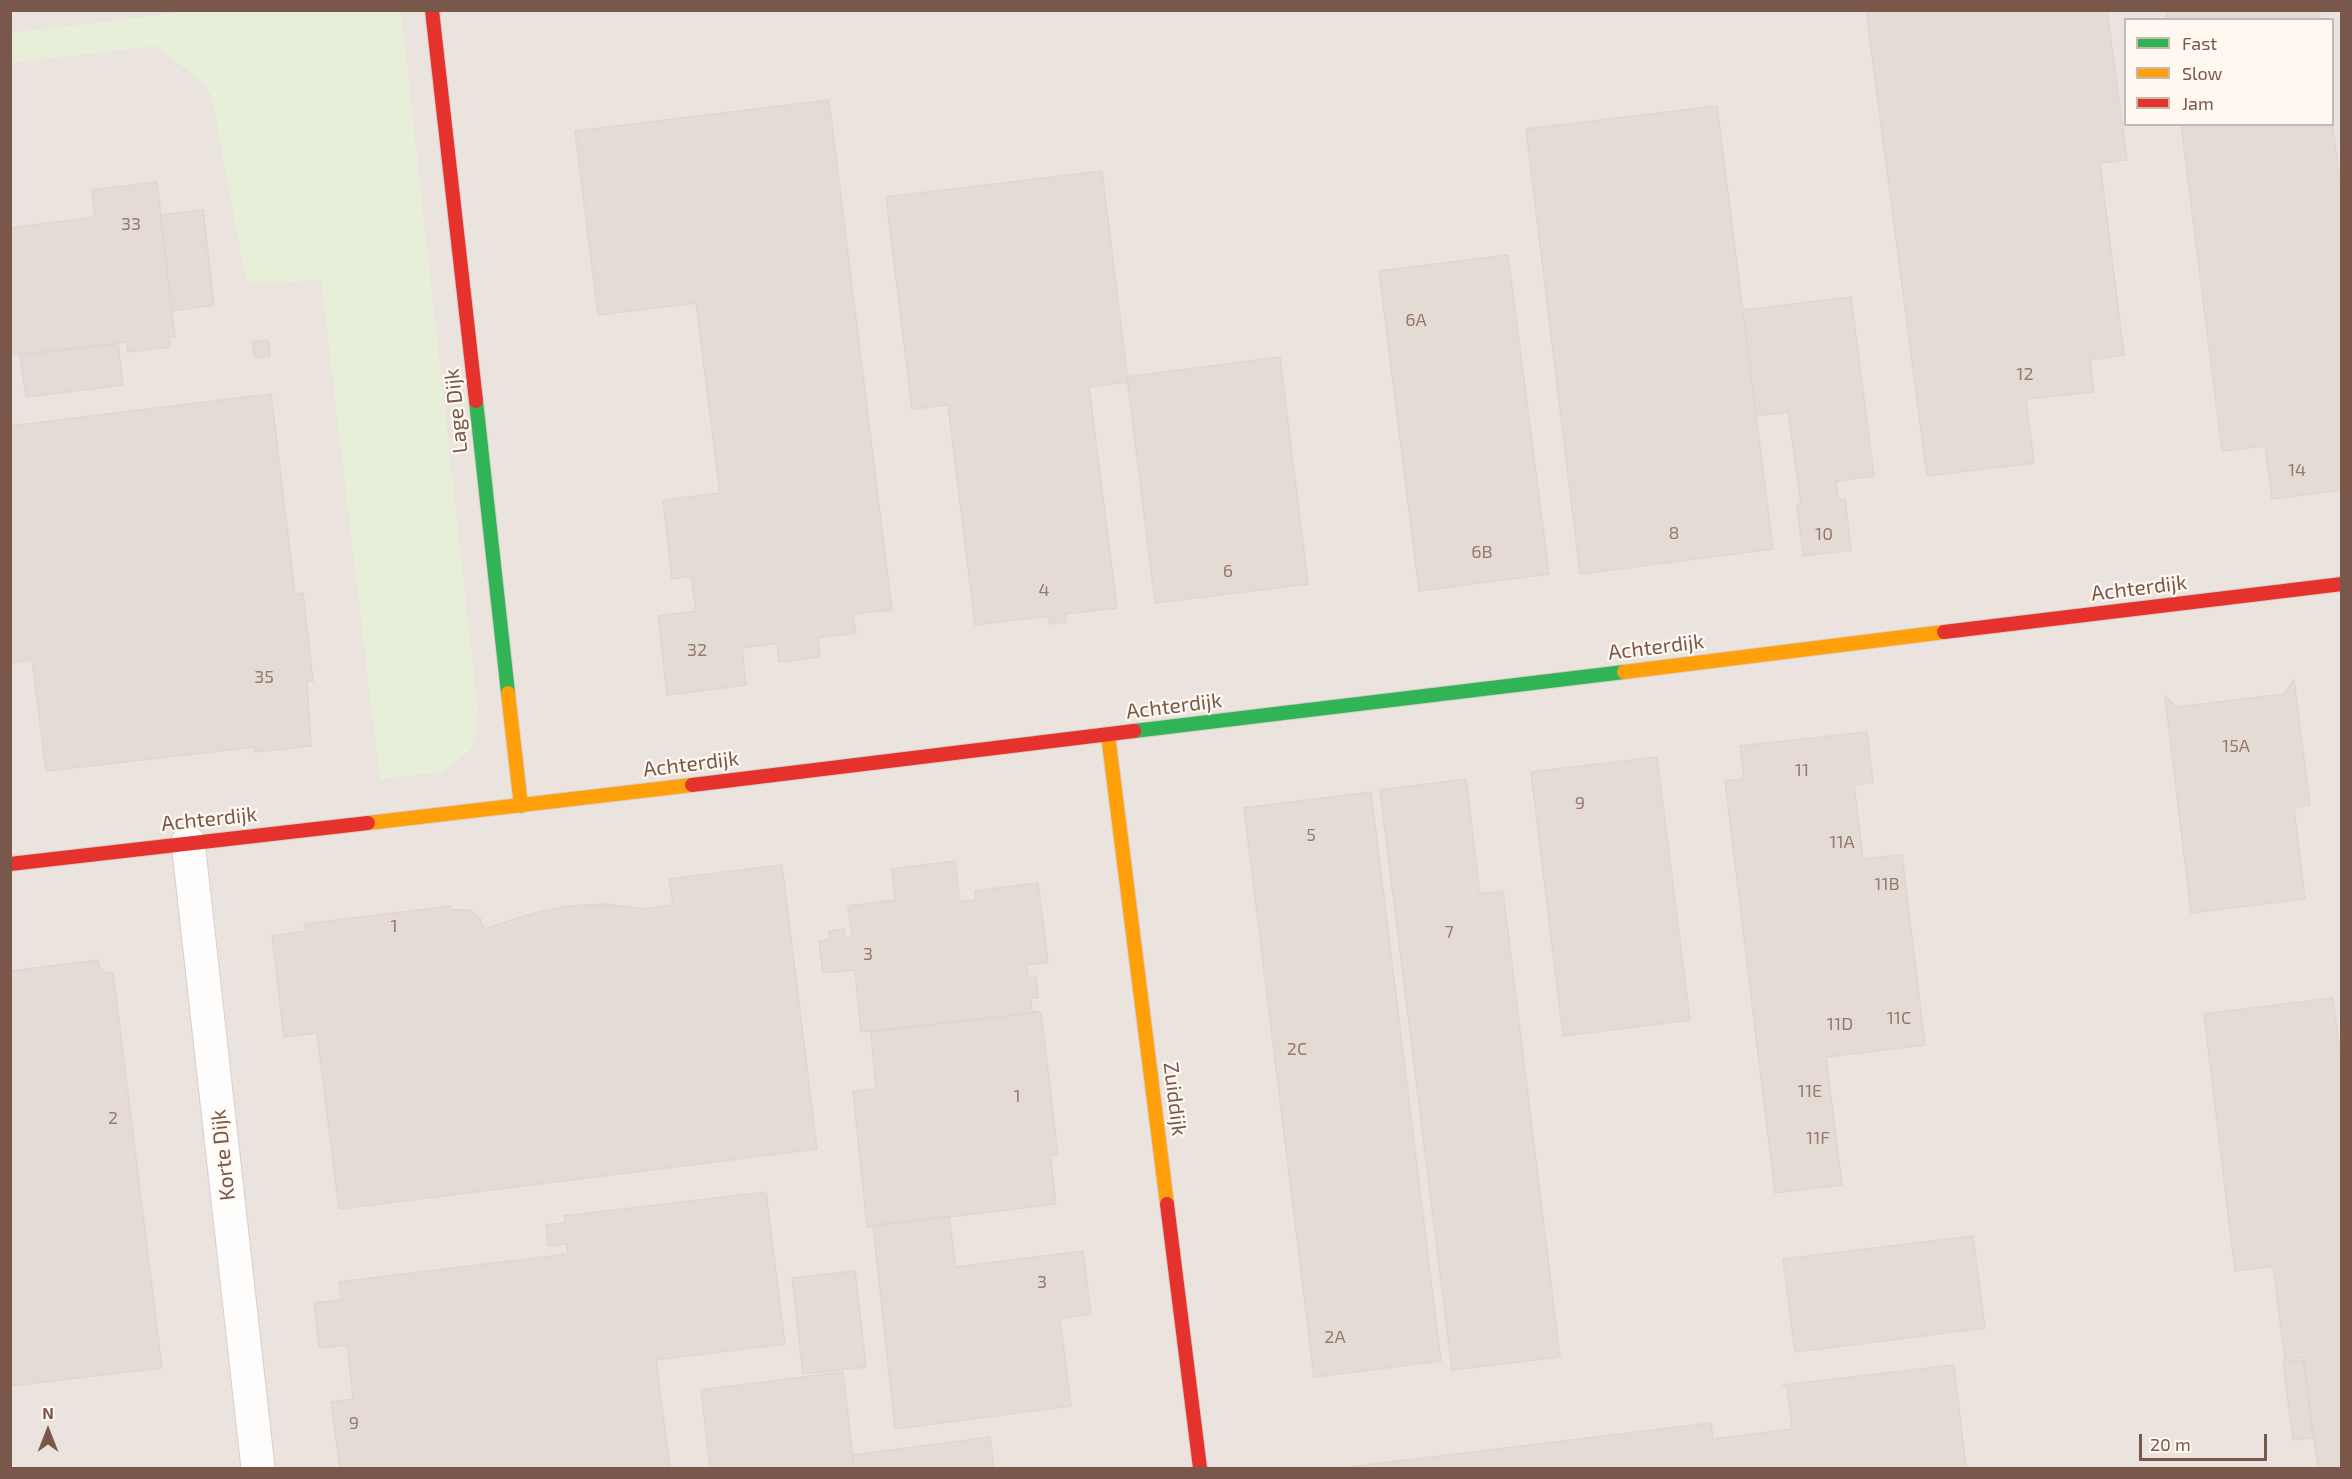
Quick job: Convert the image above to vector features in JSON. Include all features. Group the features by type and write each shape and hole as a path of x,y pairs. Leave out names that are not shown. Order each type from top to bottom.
{"street":[{"name":"Lage Dijk","path":"432,10 521,806"},
{"name":"Achterdijk","path":"10,864 521,806 2342,584"},
{"name":"Zuiddijk","path":"1108,735 1200,1468"},
{"name":"Korte Dijk","path":"188,842 258,1468"}],"shaded area":[{"path":"11,11 2341,11 2341,1468 11,1468"}],"green space":[{"path":"202,10 401,11 477,704 476,739 470,750 443,772 380,779 321,279 285,283 246,281 212,97 203,82 155,46 11,63 11,33"}],"building":[{"path":"1866,10 2107,10 2127,160 2100,163 2124,355 2090,360 2094,392 2026,399 2034,463 1927,476"},
{"path":"2166,10 2319,10 2320,18 2167,18"},
{"path":"829,100 892,610 853,614 856,633 818,638 820,657 779,662 777,643 742,648 746,685 667,695 658,616 696,611 691,576 672,579 663,500 720,493 696,303 598,315 575,131"},
{"path":"1717,106 1773,549 1580,574 1526,129"},
{"path":"2181,126 2333,126 2342,195 2342,490 2272,499 2265,446 2222,451"},
{"path":"1102,171 1128,382 1089,387 1117,608 1065,614 1066,622 1049,624 1049,616 975,625 948,405 912,409 886,197"},
{"path":"157,182 175,337 169,337 170,347 128,352 127,342 10,355 10,228 95,217 92,190"},
{"path":"203,210 214,305 172,311 160,215"},
{"path":"1508,255 1549,574 1419,591 1379,271"},
{"path":"1851,297 1874,476 1836,481 1838,500 1845,499 1851,550 1803,556 1797,505 1801,504 1788,412 1756,416 1743,310"},
{"path":"268,340 270,356 255,358 252,342"},
{"path":"118,344 123,385 26,397 20,356"},
{"path":"1280,357 1308,584 1155,603 1127,377"},
{"path":"271,394 295,594 303,593 313,681 307,682 311,746 255,752 254,747 46,771 32,660 10,663 10,426"},
{"path":"2294,680 2310,805 2294,808 2305,899 2191,913 2165,696 2177,707 2284,694"},
{"path":"1867,732 1873,782 1854,785 1863,859 1902,855 1925,1045 1826,1057 1842,1185 1775,1193 1725,781 1744,779 1740,746"},
{"path":"1657,757 1690,1020 1563,1036 1531,772"},
{"path":"1466,779 1480,894 1503,891 1560,1357 1452,1370 1380,790"},
{"path":"1371,792 1441,1361 1314,1377 1244,808"},
{"path":"955,861 960,902 976,900 975,891 1038,883 1048,962 1027,965 1028,977 1036,976 1038,998 1031,998 1032,1011 1041,1012 861,1032 855,970 823,973 819,941 830,939 829,931 844,929 845,937 852,937 848,906 895,900 892,869"},
{"path":"782,865 817,1149 339,1209 317,1033 284,1037 272,936 305,931 304,924 451,906 452,910 470,910 480,918 484,929 531,914 568,906 606,904 644,909 673,905 669,879"},
{"path":"98,960 99,967 106,973 113,972 162,1368 10,1386 10,971"},
{"path":"2333,998 2342,1067 2342,1468 2318,1468 2304,1357 2285,1360 2273,1266 2235,1271 2204,1014"},
{"path":"1041,1012 1058,1155 1050,1155 1056,1204 867,1227 853,1091 876,1089 871,1032"},
{"path":"766,1192 785,1344 656,1360 670,1468 340,1468 331,1402 353,1399 347,1345 319,1348 314,1303 341,1300 339,1282 568,1254 567,1244 548,1246 546,1225 565,1223 564,1216"},
{"path":"949,1216 956,1267 1083,1251 1091,1314 1060,1318 1071,1406 895,1429 873,1225"},
{"path":"1973,1236 1985,1328 1795,1352 1783,1259"},
{"path":"855,1271 866,1367 803,1374 792,1278"},
{"path":"2303,1360 2313,1438 2293,1440 2283,1362"},
{"path":"1954,1365 1966,1468 1341,1468 1711,1423 1713,1439 1792,1429 1787,1387 1783,1385"},
{"path":"843,1372 854,1468 710,1468 701,1390"},
{"path":"990,1437 994,1468 854,1468 853,1455"}],"traffic: fast":[{"path":"476,401 508,693"},
{"path":"1134,731 1624,672"}],"traffic: slow":[{"path":"1624,672 1944,632"},
{"path":"508,693 521,806"},
{"path":"1108,735 1167,1204"},
{"path":"368,823 692,785"}],"traffic: jam":[{"path":"432,10 476,401"},
{"path":"1944,632 2342,584"},
{"path":"692,785 1134,731"},
{"path":"10,864 368,823"},
{"path":"1167,1204 1200,1468"}]}
